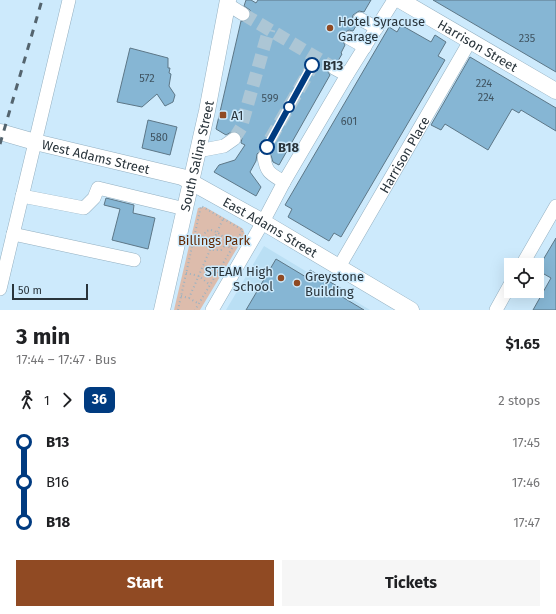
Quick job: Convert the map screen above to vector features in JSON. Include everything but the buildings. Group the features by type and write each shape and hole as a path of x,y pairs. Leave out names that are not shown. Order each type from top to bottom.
{"main road":[{"name":"Harrison Street","path":"400,0 556,92"},
{"name":"South Salina Street","path":"162,310 198,151 217,60 227,2"},
{"name":"West Adams Street","path":"0,132 35,142 182,177 191,182"},
{"name":"East Adams Street","path":"191,182 263,222 411,310"}],"street":[{"path":"0,289 69,0"},
{"path":"212,310 263,222 284,182 394,0"},
{"path":"227,2 243,14"},
{"path":"360,19 377,28"},
{"path":"349,38 365,47"},
{"name":"Harrison Place","path":"339,267 470,41"},
{"path":"334,68 348,75"},
{"path":"198,151 224,146 234,139"},
{"path":"264,157 265,166 269,173 284,182"},
{"path":"22,196 84,208 94,198 98,188 185,209"},
{"path":"526,258 556,206"},
{"path":"13,234 134,260"},
{"path":"496,310 504,296"}],"path":[{"path":"178,310 201,206 243,230 231,248 196,310"},
{"path":"214,239 223,219"},
{"path":"211,230 217,232 226,242 221,250 217,251 203,244 202,236 206,231 211,230"},
{"path":"195,235 202,236"},
{"path":"189,298 213,243"},
{"path":"225,245 231,248"},
{"path":"186,273 199,276 210,285"},
{"path":"181,296 189,298 199,304"}],"shaded area":[{"name":"STEAM High School","path":"264,246 370,310 226,310"}],"green space":[{"name":"Billings Park","path":"205,207 243,229 245,235 200,310 174,310 198,208"}],"tunnel":[{"path":"243,14 334,68"},
{"path":"234,139 241,128 269,29"},
{"path":"264,157 268,143 317,58"}],"railway":[{"path":"0,144 42,0"}],"bus line":[{"name":"36","path":"267,147 312,65"}],"place":[{"name":"Hotel Syracuse Garage","path":"330,28"},
{"name":"B13","path":"312,65"},
{"name":"A1","path":"223,115"},
{"name":"B18","path":"267,147"},
{"name":"STEAM High School","path":"281,278"},
{"name":"Greystone Building","path":"297,283"}]}
